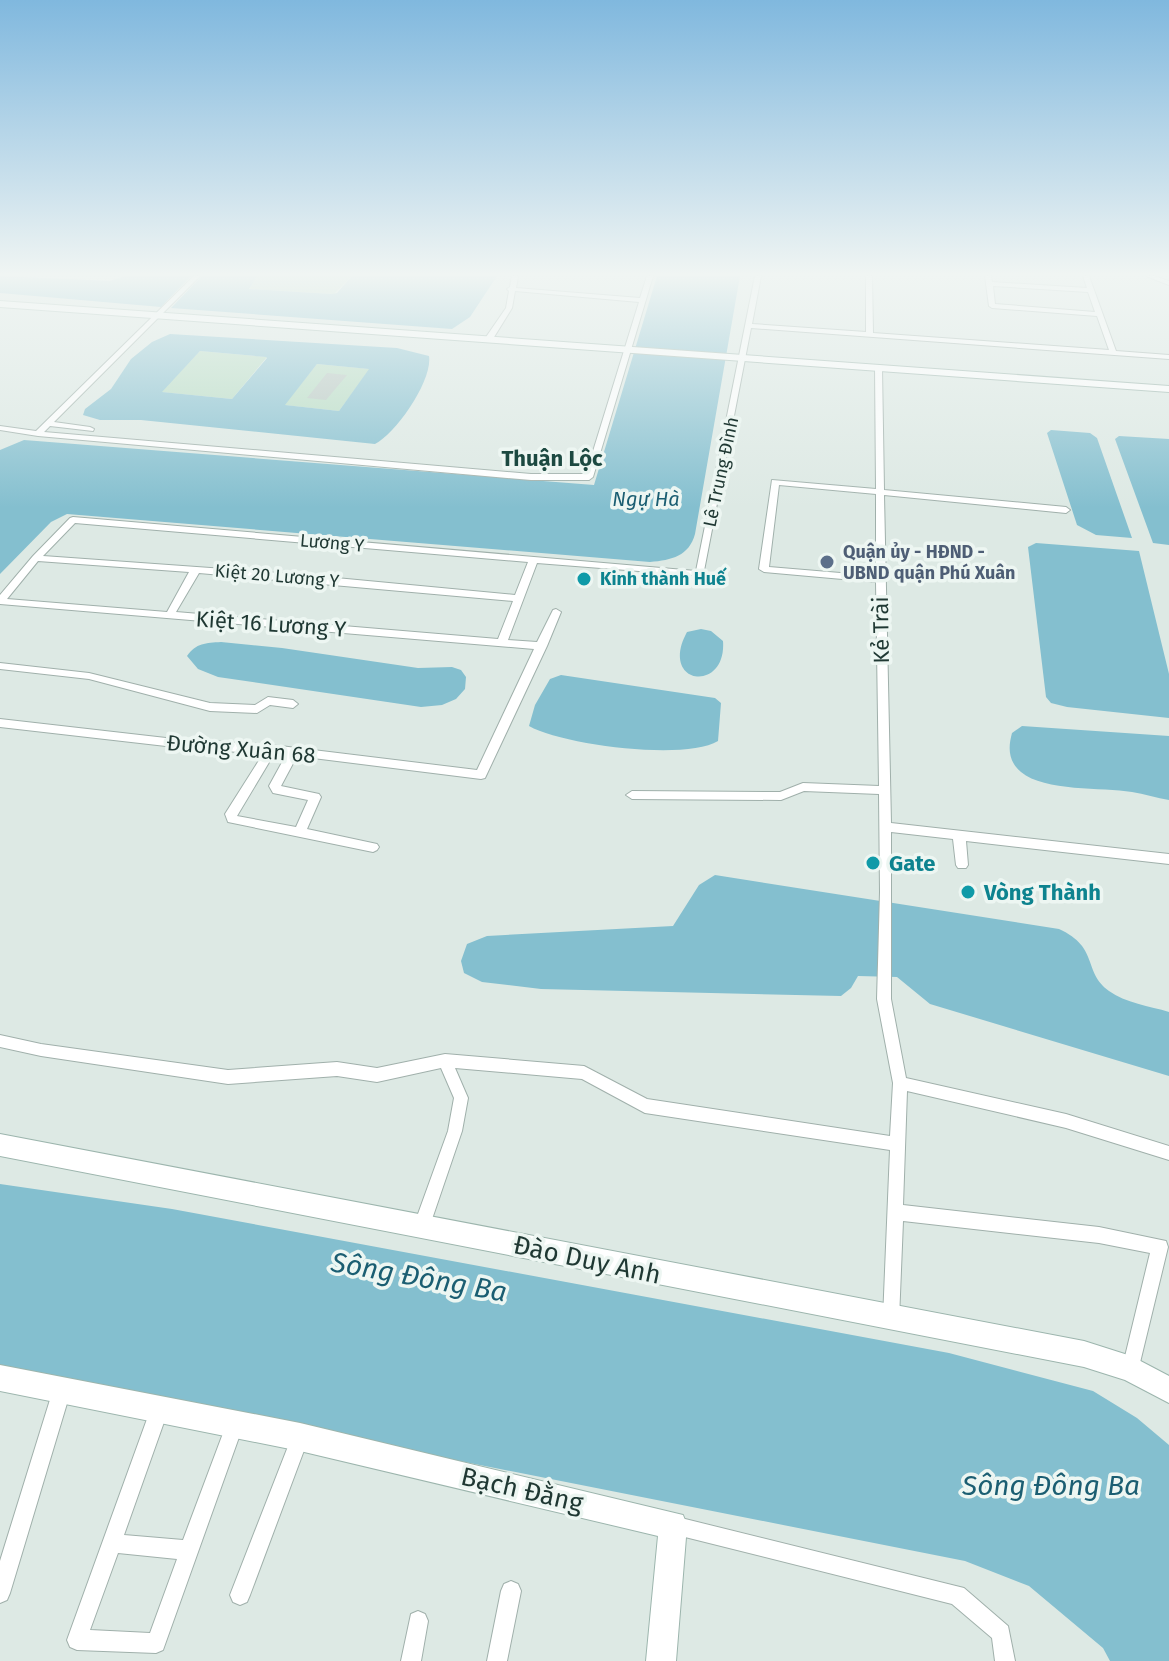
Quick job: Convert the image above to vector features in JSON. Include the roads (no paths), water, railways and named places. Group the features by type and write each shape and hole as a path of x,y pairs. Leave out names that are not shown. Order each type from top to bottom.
{"main road":[{"path":"674,354 1169,389"},
{"name":"Đào Duy Anh","path":"0,1145 1084,1354 1131,1369 1169,1390"},
{"name":"Bạch Đằng","path":"0,1378 300,1437 673,1525"},
{"path":"661,1661 673,1525"}],"street":[{"path":"38,434 120,354"},
{"path":"0,428 38,434 582,479 592,474 632,354"},
{"name":"Lê Trung Đình","path":"700,574 741,354"},
{"path":"1130,354 1169,357"},
{"name":"Kẻ Trài","path":"878,368 886,892 884,999 900,1083"},
{"path":"50,424 90,429"},
{"path":"0,439 11,430"},
{"path":"880,579 764,569 775,482 1066,510"},
{"name":"Lương Y","path":"0,601 73,520 700,574"},
{"name":"Kiệt 20 Lương Y","path":"36,558 518,598"},
{"path":"502,642 533,560"},
{"path":"169,616 196,569"},
{"name":"Kiệt 16 Lương Y","path":"0,601 542,646"},
{"path":"542,646 556,612"},
{"name":"Đường Xuân 68","path":"0,723 166,742 272,749 481,775 542,646"},
{"path":"0,666 89,676 210,707 257,709 268,701 293,704"},
{"path":"272,749 231,817 239,822 373,847"},
{"path":"294,752 275,786 277,790 315,797 299,833"},
{"path":"632,795 781,796 803,787 884,790"},
{"path":"885,827 1169,859"},
{"path":"959,836 962,865"},
{"path":"0,1041 41,1050 228,1077 337,1069 377,1075 445,1061 584,1073 645,1106 897,1144"},
{"path":"422,1225 455,1131 461,1098 445,1061"},
{"path":"891,1319 900,1083 1066,1121 1169,1153"},
{"path":"895,1212 1099,1235 1160,1247 1131,1369"},
{"path":"0,1593 63,1389"},
{"path":"160,1408 77,1640 156,1643 234,1426"},
{"path":"240,1595 300,1437"},
{"name":"Bạch Đằng","path":"673,1525 957,1595 1001,1633 1005,1661"},
{"path":"112,1543 187,1550"},
{"path":"497,1661 511,1591"},
{"path":"411,1661 418,1621"}],"water":[{"path":"138,354 198,354 162,392 232,399 267,358 228,354 419,354 429,356 429,366 419,392 402,418 375,444 141,420 100,420 83,415 85,409 111,389","holes":["317,364 369,369 339,411 285,405"]},
{"name":"Ngự Hà","path":"634,354 726,354 695,534 684,552 665,560 650,562 67,514 51,522 0,574 0,450 24,440 594,485"},
{"path":"1051,430 1090,433 1097,438 1132,538 1096,535 1077,525 1047,433"},
{"path":"1119,436 1169,439 1169,545 1153,543 1115,439"},
{"path":"1036,543 1139,551 1169,674 1169,718 1067,707 1051,703 1046,697 1028,547"},
{"path":"701,629 711,631 723,641 721,658 715,669 706,675 696,676 687,672 681,663 680,650 687,632"},
{"path":"221,642 418,668 452,667 461,670 466,677 465,689 456,699 442,705 421,707 218,677 198,669 187,656 198,646"},
{"path":"561,675 715,698 721,703 718,741 679,750 624,748 568,739 529,726 535,705 550,679"},
{"path":"1022,726 1169,736 1169,800 1132,792 1059,786 1031,778 1017,768 1010,754 1012,733"},
{"path":"715,875 1059,929 1080,944 1096,976 1109,991 1130,1001 1169,1012 1169,1076 930,1004 897,977 858,976 851,988 841,996 541,989 482,982 464,973 461,961 467,944 487,936 673,926 699,885"},
{"name":"Sông Đông Ba","path":"0,1184 172,1209 949,1353 1093,1391 1137,1418 1169,1445 1169,1661 1110,1661 1103,1648 1029,1586 965,1561 0,1370"}],"place":[{"name":"Quận ủy - HĐND - UBND quận Phú Xuân","path":"827,562"},
{"name":"Kinh thành Huế","path":"584,579"},
{"name":"Gate","path":"873,863"},
{"name":"Vòng Thành","path":"968,892"}],"district":[{"name":"Thuận Lộc","path":"552,458"}]}
